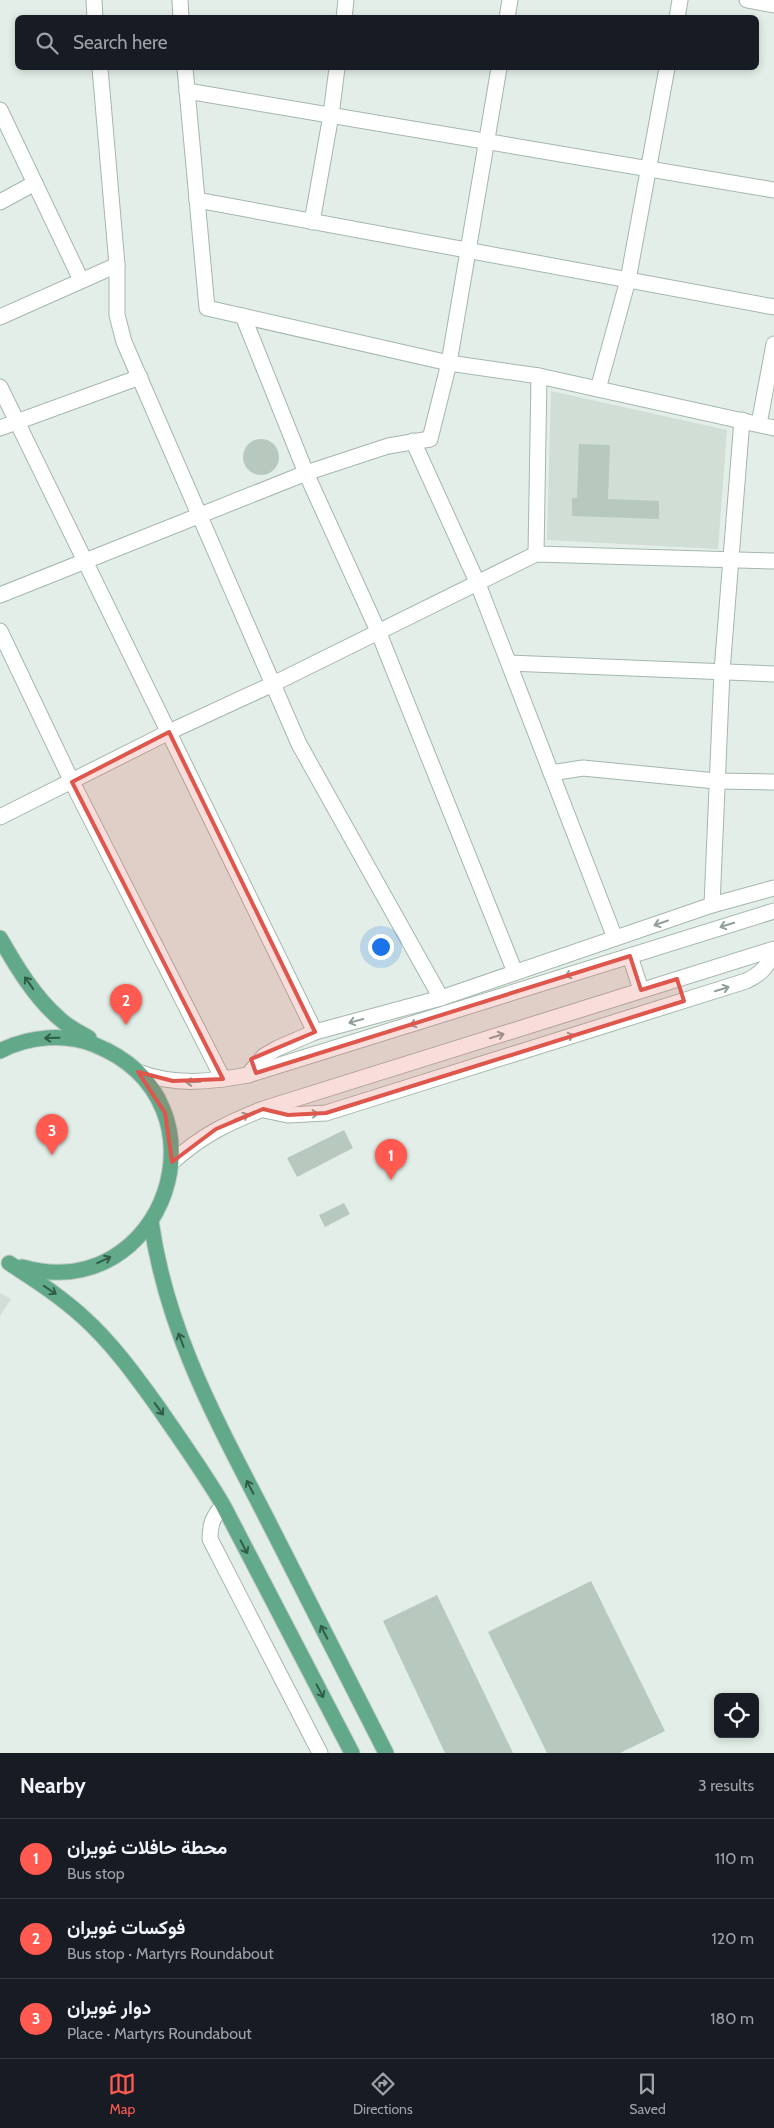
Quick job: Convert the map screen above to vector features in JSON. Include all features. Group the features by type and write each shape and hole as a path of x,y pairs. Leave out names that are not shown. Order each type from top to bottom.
{"main road":[{"path":"0,938 46,1005 65,1023 122,1059 138,1072 154,1091 165,1113 171,1137 172,1162 164,1199 151,1221 130,1245 117,1254 88,1267 72,1271 48,1272 24,1268 5,1261"},
{"path":"0,1051 20,1042 48,1038 77,1040 105,1049"},
{"path":"151,1221 166,1295 195,1373 232,1451 386,1753"},
{"path":"5,1261 56,1294 108,1342 128,1365 186,1447 222,1505 352,1753"}],"street":[{"path":"94,0 96,15"},
{"path":"180,0 181,15"},
{"path":"344,15 346,0"},
{"path":"508,15 510,0"},
{"path":"678,15 680,0"},
{"path":"747,0 774,5"},
{"path":"100,70 117,265 117,315 124,342 299,744 441,998"},
{"path":"185,70 207,308 449,364 540,376 774,428"},
{"path":"312,222 331,115 337,70"},
{"path":"0,595 306,473 388,446 430,439 449,364 499,70"},
{"path":"598,389 628,280 667,70"},
{"path":"187,91 774,190"},
{"path":"0,110 80,280"},
{"path":"0,202 35,183"},
{"path":"197,200 774,307"},
{"path":"0,316 117,265"},
{"path":"243,316 306,473 378,630 515,972"},
{"path":"758,424 774,344"},
{"path":"536,554 540,376"},
{"path":"0,428 140,377"},
{"path":"0,387 315,1032"},
{"path":"712,906 722,671 742,420"},
{"path":"413,441 478,584 615,938"},
{"path":"0,816 536,554 774,561"},
{"path":"0,631 72,782 223,1079"},
{"path":"509,662 774,674"},
{"path":"551,773 583,768 716,780 774,782"},
{"path":"248,1075 264,1056 315,1032 441,998 615,938 774,888"},
{"path":"138,1072 155,1078 192,1082 248,1075 774,911"},
{"path":"172,1162 216,1129 263,1109 774,950"},
{"path":"263,1109 288,1115 326,1113 746,981 758,975 768,966 774,950"},
{"path":"630,956 641,990"},
{"path":"677,979 684,1001"},
{"path":"468,1045 475,1066"},
{"path":"222,1505 213,1517 210,1527 210,1539 320,1753"}],"highlighted area":[{"path":"169,732 315,1032 251,1059 256,1073 630,956 641,990 677,979 684,1001 326,1113 288,1115 263,1109 216,1129 172,1162 165,1113 138,1072 173,1081 223,1079 72,782"}],"shaded area":[{"path":"551,391 727,430 718,549 547,540"},
{"path":"0,1293 11,1299 0,1316"}],"building":[{"path":"261,439 268,440 274,444 278,450 278,464 274,470 268,474 261,475 254,474 248,470 244,464 243,457 244,450 248,444 254,440"},
{"path":"579,444 610,445 608,499 659,501 659,519 572,516 572,498 577,498"},
{"path":"344,1130 353,1148 297,1177 287,1158"},
{"path":"344,1203 350,1214 325,1227 319,1215"},
{"path":"591,1581 665,1731 620,1753 547,1753 488,1632"},
{"path":"437,1595 513,1753 445,1753 383,1621"}],"place":[{"name":"فوكسات غويران","path":"126,1025"},
{"name":"دوار غويران","path":"52,1155"},
{"name":"محطة حافلات غويران","path":"391,1180"}]}
